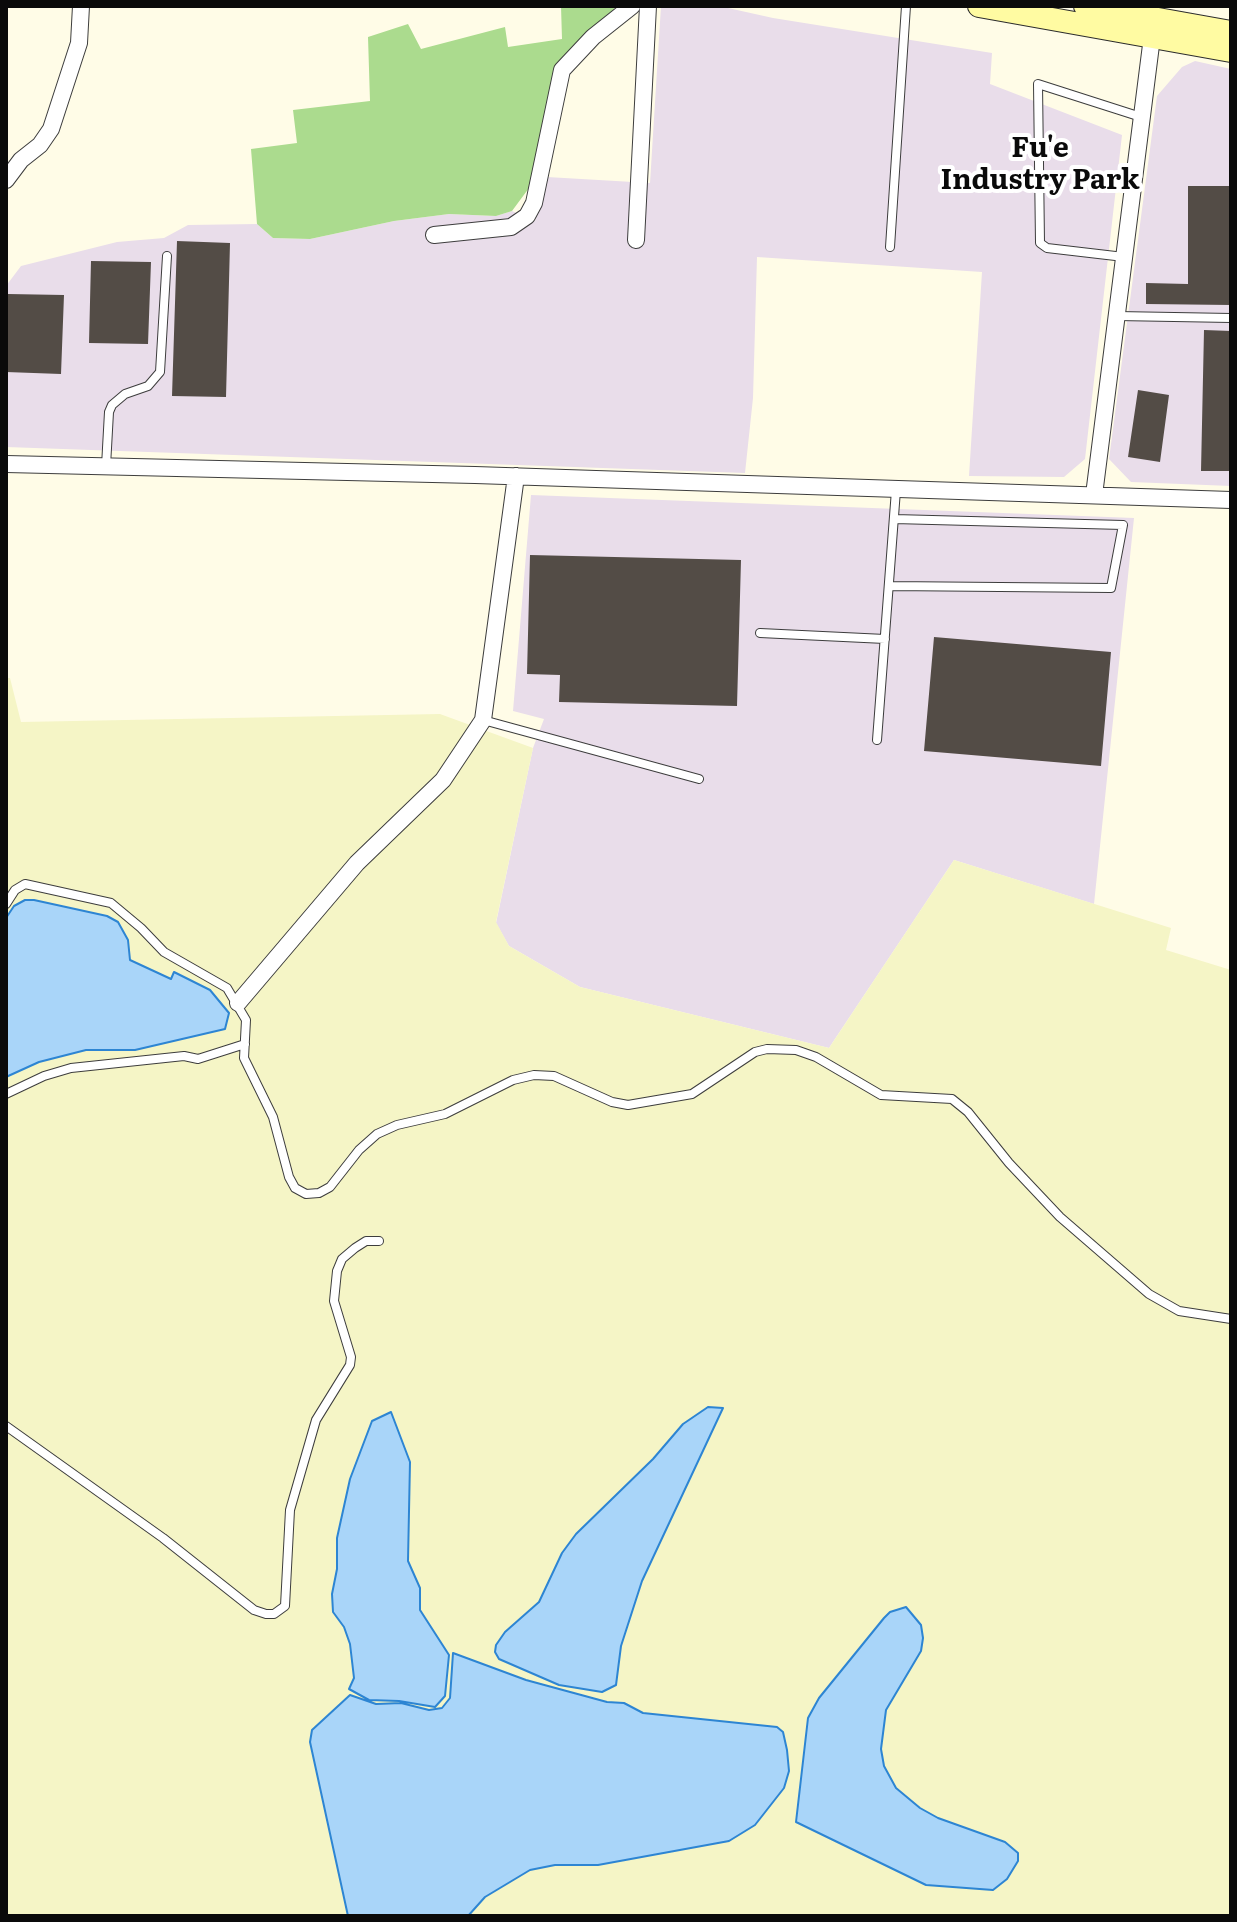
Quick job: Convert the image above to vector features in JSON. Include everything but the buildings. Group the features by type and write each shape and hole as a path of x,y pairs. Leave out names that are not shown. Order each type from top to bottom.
{"main road":[{"path":"979,6 1155,21 1231,32"},
{"path":"1085,6 1155,21 1231,51"}],"street":[{"path":"6,180 51,129 79,43 81,6"},
{"path":"434,235 511,227 527,216 534,203 562,70 593,37 632,6"},
{"path":"636,240 648,6"},
{"path":"1094,495 1155,21"},
{"path":"6,464 516,476 1231,500"},
{"path":"238,1003 357,863 443,780 483,720 516,476"}],"lane":[{"path":"890,247 906,6"},
{"path":"1124,257 1047,248 1040,243 1038,84 1142,117"},
{"path":"106,466 112,405 125,394 148,386 160,372 167,256"},
{"path":"1117,316 1231,318"},
{"path":"877,740 896,489"},
{"path":"889,586 1111,588 1123,525 894,519"},
{"path":"760,633 885,639"},
{"path":"483,720 699,779"},
{"path":"6,904 15,890 25,884 111,903 164,952 227,988 246,1020 244,1058 273,1117 289,1177 295,1188 306,1194 319,1193 330,1187 359,1150 377,1134 397,1125 445,1114 513,1080 534,1075 554,1076 612,1102 628,1105 692,1094 755,1052 779,1048 808,1053 881,1095 952,1099 968,1112 1009,1163 1060,1217 1149,1294 1179,1311 1231,1319"},
{"path":"6,1094 44,1076 71,1068 184,1056 198,1059 245,1044"},
{"path":"6,1426 163,1538 254,1610 274,1614 285,1606 290,1510 316,1420 350,1365 351,1357 334,1301 337,1271 342,1259 355,1248 366,1241 379,1241"}],"shaded area":[{"path":"661,6 719,6 773,18 992,53 990,84 1122,135 1085,459 1064,477 969,476 982,272 757,257 753,398 745,473 6,447 6,286 21,266 117,242 164,238 188,225 257,224 273,238 310,239 394,221 449,214 496,216 512,211 535,221 547,177 650,183"},
{"path":"1195,61 1231,69 1231,486 1131,482 1109,459 1157,96 1182,67"},
{"path":"531,495 1134,518 1094,904 954,860 829,1048 580,987 509,946 496,923 533,748 544,719 513,711"}],"green space":[{"path":"561,6 616,6 554,72 529,188 512,211 496,216 449,214 394,221 310,239 273,238 257,224 251,149 297,143 293,110 370,101 368,37 408,24 421,49 505,27 508,47 562,39"},
{"path":"6,678 10,678 21,722 440,714 533,748 496,922 509,946 580,987 829,1048 954,860 1171,928 1166,950 1231,970 1231,1916 6,1916"}],"water":[{"path":"25,900 107,916 118,922 128,940 130,960 171,979 174,972 210,990 229,1013 225,1029 135,1050 86,1050 39,1062 6,1077 6,918 14,906"},
{"path":"708,1407 723,1408 642,1581 621,1646 616,1685 602,1692 559,1685 499,1659 495,1652 496,1645 505,1632 539,1602 562,1553 576,1534 653,1459 683,1424"},
{"path":"391,1412 410,1462 408,1561 420,1588 420,1610 449,1655 445,1696 435,1707 369,1700 349,1689 354,1678 350,1644 344,1627 333,1612 337,1538 350,1479 372,1421"},
{"path":"906,1607 921,1625 923,1638 921,1651 886,1710 881,1749 884,1766 896,1788 920,1808 938,1818 1005,1842 1018,1853 1018,1861 1007,1879 993,1890 926,1885 796,1822 808,1718 819,1698 884,1618 890,1612"},
{"path":"453,1653 526,1680 607,1702 624,1703 643,1713 777,1727 783,1732 787,1750 789,1771 784,1788 755,1825 729,1841 598,1865 555,1865 530,1870 485,1897 468,1916 348,1916 310,1742 312,1730 350,1695 376,1704 401,1703 429,1710 442,1708 450,1698"}],"district":[{"name":"Fu'e Industry Park","path":"1040,165"}]}
